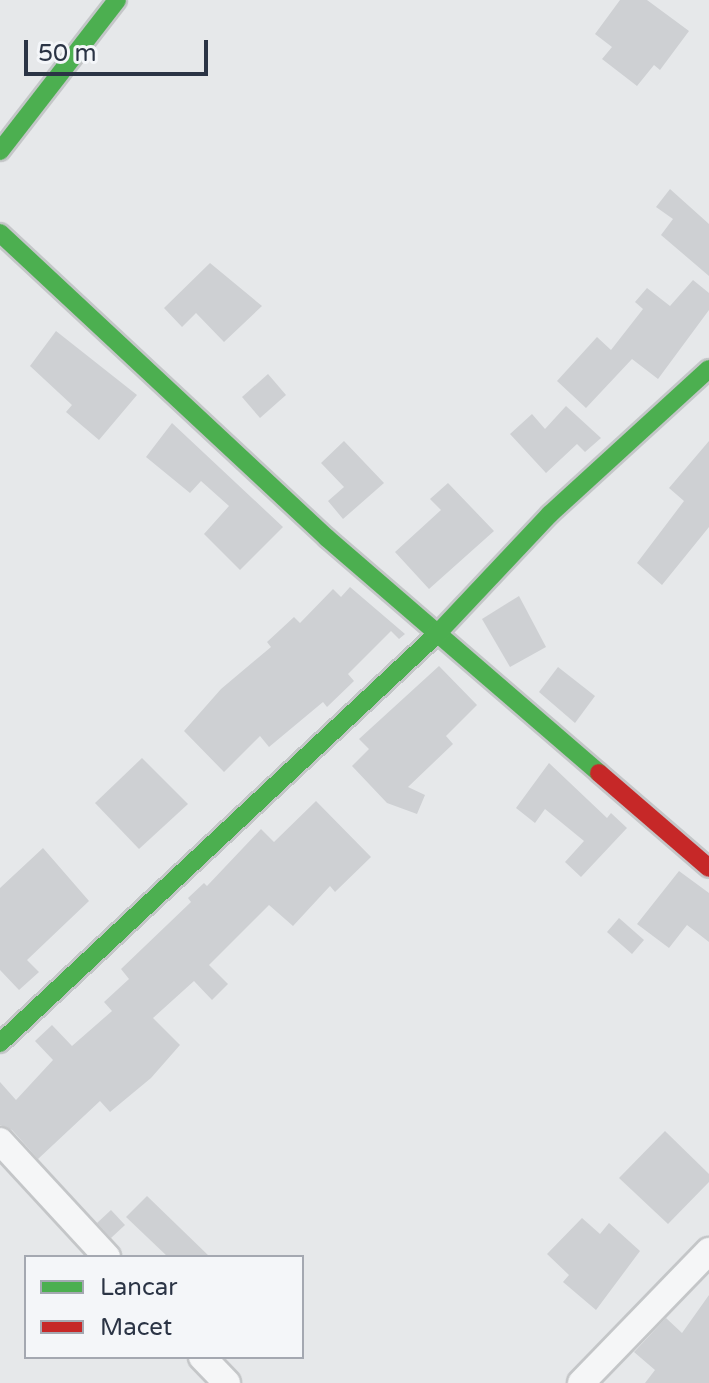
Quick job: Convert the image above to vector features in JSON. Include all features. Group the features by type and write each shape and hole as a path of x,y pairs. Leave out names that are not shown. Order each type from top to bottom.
{"street":[{"path":"0,151 117,0"},
{"path":"0,233 436,635 709,868"},
{"path":"0,1043 436,635 550,514 709,369"},
{"path":"0,1141 105,1255"},
{"path":"581,1383 709,1251"},
{"path":"204,1359 227,1383"}],"building":[{"path":"620,0 647,0 689,31 660,70 654,65 637,86 602,59 612,47 595,34"},
{"path":"670,189 709,224 709,276 661,235 673,219 656,207"},
{"path":"210,263 262,306 224,342 196,313 182,327 164,308"},
{"path":"693,280 709,293 709,310 658,379 632,359 586,408 557,381 597,337 611,350 643,309 635,302 647,288 670,306"},
{"path":"56,331 137,395 99,440 66,412 72,405 30,366"},
{"path":"268,374 286,395 260,418 242,397"},
{"path":"566,406 601,438 585,452 577,444 546,473 510,434 532,414 545,429"},
{"path":"172,423 283,527 240,570 204,534 229,506 201,481 190,493 146,457"},
{"path":"344,441 384,483 343,519 328,501 344,487 321,463"},
{"path":"709,441 709,527 662,585 637,563 684,501 669,488"},
{"path":"448,483 494,531 429,589 395,552 441,510 430,499"},
{"path":"350,587 405,634 399,639 391,631 348,674 354,681 327,707 323,702 269,747 260,736 224,772 184,731 221,689 271,647 267,642 294,617 300,623 333,589 341,597"},
{"path":"519,596 546,647 510,667 482,619"},
{"path":"439,666 477,705 446,736 453,744 408,787 425,795 417,814 387,803 352,766 369,749 359,739"},
{"path":"558,667 595,696 575,723 539,692"},
{"path":"142,758 188,804 139,849 95,803"},
{"path":"549,763 607,818 611,813 627,828 581,877 565,862 584,841 545,809 535,823 516,808"},
{"path":"316,801 371,857 335,892 330,886 293,926 269,905 209,965 228,984 212,1000 194,981 153,1018 180,1045 151,1078 110,1112 100,1101 38,1159 12,1130 0,1125 0,1082 16,1100 53,1060 35,1041 52,1025 72,1046 112,1011 104,1002 129,979 121,969 191,902 188,898 204,883 207,886 261,829 274,842"},
{"path":"43,848 89,901 27,960 39,972 19,990 0,970 0,888"},
{"path":"679,871 709,893 709,942 687,925 669,948 637,924"},
{"path":"619,918 644,940 632,954 607,932"},
{"path":"665,1131 709,1174 709,1182 668,1224 619,1178"},
{"path":"147,1196 208,1255 166,1255 126,1217"},
{"path":"111,1210 125,1225 111,1238 97,1223"},
{"path":"582,1218 600,1234 609,1223 640,1251 596,1310 563,1282 569,1275 547,1254"},
{"path":"709,1295 709,1383 645,1383 655,1370 634,1352 666,1318 682,1333"}],"traffic: fast":[{"path":"0,151 117,0"},
{"path":"0,233 327,538 599,773"},
{"path":"0,1043 436,635 550,514 709,369"}],"traffic: jam":[{"path":"599,773 709,868"}]}
